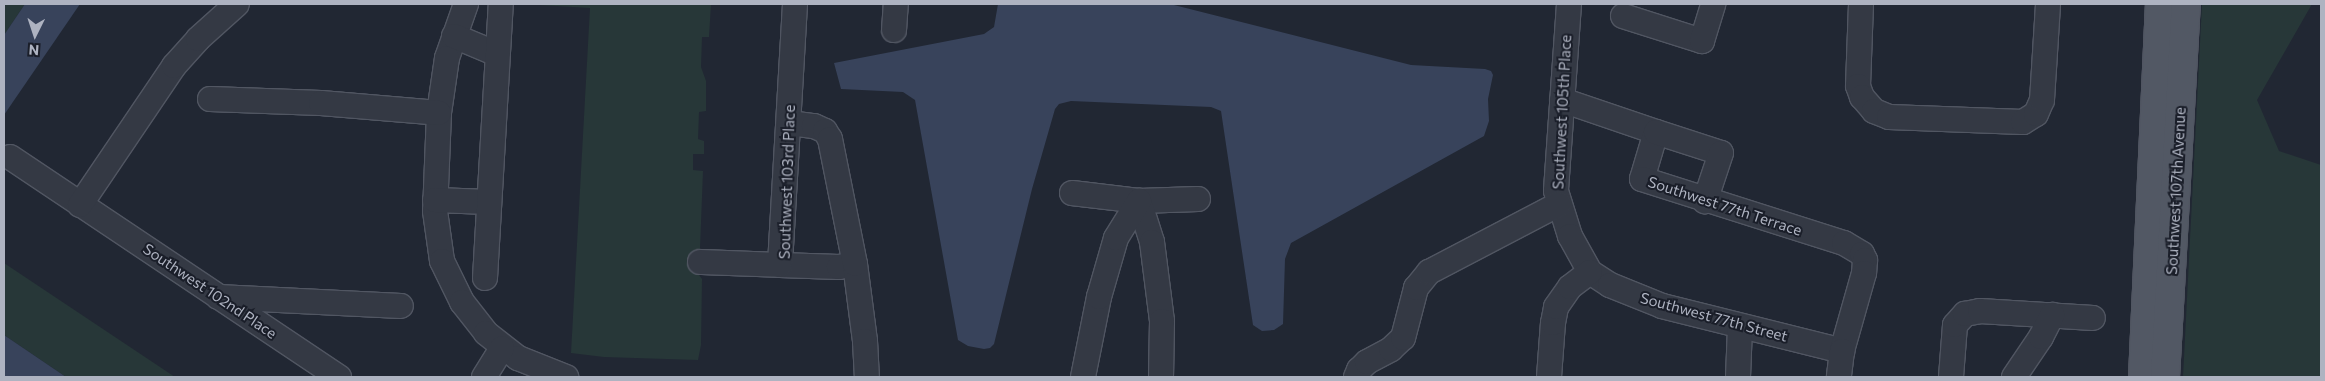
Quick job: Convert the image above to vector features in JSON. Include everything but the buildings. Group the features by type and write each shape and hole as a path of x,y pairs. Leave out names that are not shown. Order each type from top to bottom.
{"main road":[{"name":"Southwest 107th Avenue","path":"2143,377 2160,4"},
{"name":"Southwest 107th Avenue","path":"2165,377 2186,4"}],"street":[{"path":"80,205 174,66 208,28 237,4"},
{"path":"466,4 447,58 440,113 435,200 438,245 449,279 468,311 502,348 527,363 566,377"},
{"path":"485,278 501,4"},
{"name":"Southwest 103rd Place","path":"795,4 780,265 839,267 855,264"},
{"path":"894,30 896,4"},
{"name":"Southwest 105th Place","path":"1569,4 1556,191 1570,236 1590,272"},
{"path":"1623,16 1702,41 1713,4"},
{"path":"1861,4 1858,86 1862,97 1874,112 1889,117 2023,122 2036,114 2042,100 2048,4"},
{"path":"454,36 497,54"},
{"path":"210,99 321,103 440,113"},
{"path":"1562,100 1721,153 1705,201"},
{"path":"788,123 814,126 825,131 830,139 855,264 865,341 867,377"},
{"name":"Southwest 77th Terrace","path":"1656,132 1642,179 1705,201 1844,243 1862,254 1865,260 1864,273 1842,351"},
{"name":"Southwest 102nd Place","path":"10,158 339,377"},
{"path":"1072,193 1139,201 1198,199"},
{"path":"435,200 489,202"},
{"path":"1083,377 1092,329 1113,246 1139,201"},
{"path":"1139,201 1152,242 1162,321 1161,377"},
{"path":"1356,377 1358,370 1367,362 1392,349 1403,338 1416,288 1429,272 1559,204"},
{"path":"700,262 780,265"},
{"path":"1549,377 1556,307 1570,286 1590,272"},
{"name":"Southwest 77th Street","path":"1590,272 1610,285 1662,306 1842,351"},
{"path":"217,297 401,306"},
{"path":"1951,377 1955,325 1965,314 1980,311 2093,318"},
{"path":"2014,377 2041,337 2052,315"},
{"path":"1738,377 1740,327"},
{"path":"484,377 502,348"},
{"path":"1839,377 1842,351"}],"shaded area":[{"path":"4,4 25,4 4,35"},
{"path":"522,4 711,4 709,37 702,37 701,67 706,81 706,111 699,112 698,139 704,141 704,154 693,154 693,170 703,171 699,275 702,279 701,345 698,360 604,357 571,353 590,8"},
{"path":"2202,4 2312,4 2257,100 2279,151 2321,165 2321,377 2183,377"},
{"path":"4,263 175,377 66,377 4,335"}],"water":[{"path":"25,4 80,4 4,115 4,35"},
{"path":"998,4 1170,4 1411,65 1485,69 1491,71 1493,75 1488,99 1489,121 1484,136 1291,243 1285,259 1283,324 1274,330 1262,331 1253,325 1221,111 1211,107 1071,101 1059,104 1055,109 1032,189 994,344 990,348 984,349 968,346 958,340 915,100 903,92 841,89 834,63 984,34 994,27"},
{"path":"4,335 66,377 4,377"}]}
